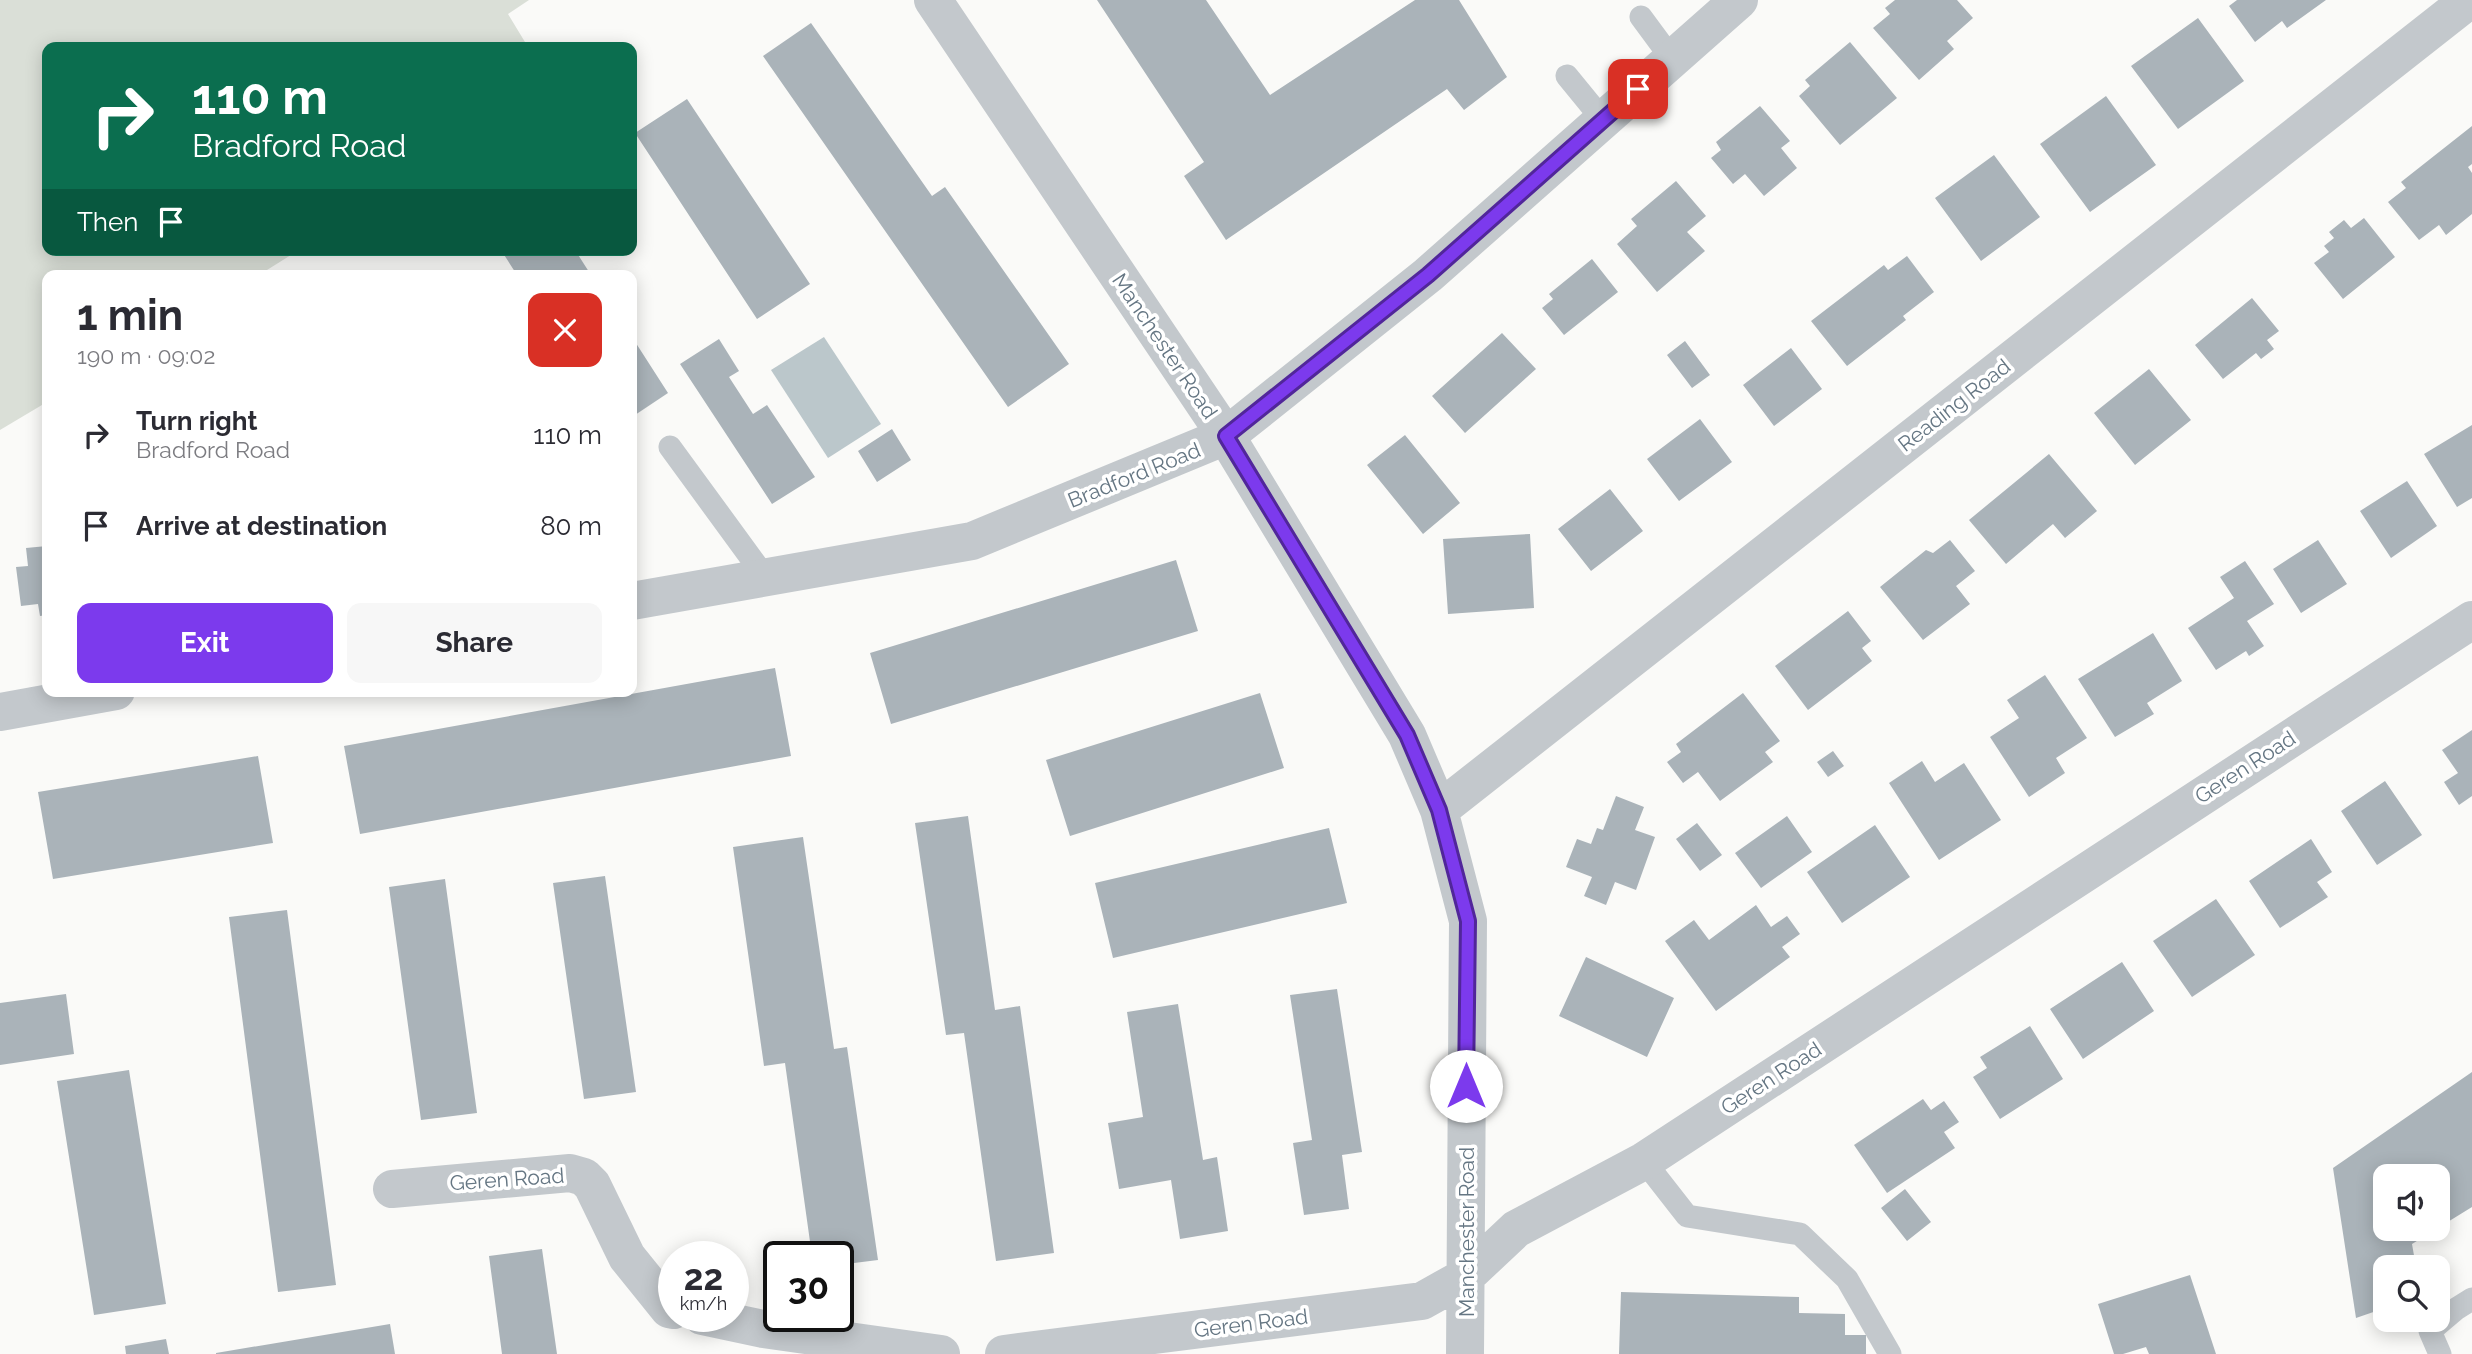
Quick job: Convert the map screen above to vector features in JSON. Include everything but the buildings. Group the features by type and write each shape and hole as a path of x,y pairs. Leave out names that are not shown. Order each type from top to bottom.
{"street":[{"name":"Manchester Road","path":"933,0 1226,436 1407,735 1439,810 1468,921 1465,1354"},
{"name":"Bradford Road","path":"637,600 972,541 1226,436 1428,275 1739,0"},
{"name":"Reading Road","path":"1439,810 2469,0"},
{"name":"Geren Road","path":"1004,1354 1422,1301 1465,1277 1516,1229 1644,1161 2472,620"},
{"path":"0,712 83,697"},
{"name":"Geren Road","path":"392,1189 570,1173 584,1177 592,1185 626,1257 658,1296"},
{"path":"749,1326 941,1354"}],"lane":[{"path":"1641,17 1672,59"},
{"path":"1567,76 1604,120"},
{"path":"670,447 765,577"},
{"path":"1644,1161 1688,1216 1800,1234 1847,1279 1890,1354"},
{"path":"2440,1354 2430,1331 2472,1299"}],"shaded area":[{"path":"0,0 529,0 508,14 525,42 42,42 42,256 289,256 267,270 42,270 42,405 0,430"},
{"path":"824,337 881,424 828,458 771,370"}],"route":[{"path":"1466,1086 1468,921 1439,810 1407,735 1226,436 1428,275 1638,89"}]}
